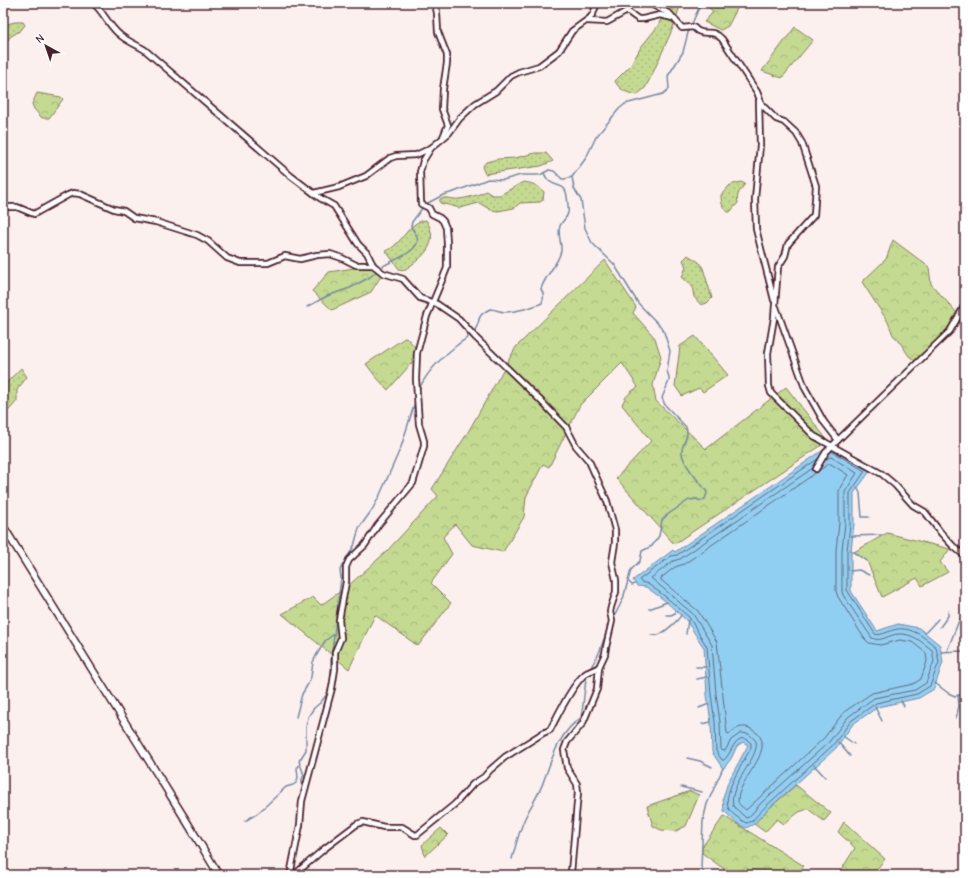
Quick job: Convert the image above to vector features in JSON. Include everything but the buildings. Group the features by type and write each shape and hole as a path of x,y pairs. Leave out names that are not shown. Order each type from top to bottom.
{"street":[{"path":"93,3 99,8 120,35 144,50 291,176 334,206 373,265 383,273 403,279 420,298 448,311 459,319 476,338 566,427 576,446 589,461 607,501 614,530 615,543 612,562 616,580 616,592 610,612 612,622 605,654 599,667 597,689 583,723 567,742 564,750 564,758 567,768 577,784 578,792 571,873 565,875"},
{"path":"435,3 438,32 447,54 442,109 448,125 447,130 441,140"},
{"path":"314,193 338,187 366,176 390,158 396,156 416,155 431,148 449,133 460,118 475,104 496,91 511,76 539,66 559,51 575,28 587,21 593,14 597,3"},
{"path":"649,3 670,14 682,28 693,27 698,31 710,32 718,35 757,92 759,101 760,145 755,199 756,228 775,304 805,388 824,422 838,440"},
{"path":"587,21 607,22 624,12 627,12 638,19 660,15 673,18"},
{"path":"759,101 776,119 784,122 796,133 802,142 814,177 816,191 814,214 801,227 788,244 785,256 778,267 775,304 768,353 769,390 814,436 882,474 891,481 913,505 925,512 941,533 965,556"},
{"path":"290,875 300,825 302,801 332,688 335,669 335,652 341,638 339,620 346,582 346,568 349,560 365,545 399,498 413,483 424,446 419,424 416,379 417,353 427,316 446,268 447,243 446,228 443,221 432,214 429,208 421,204 420,172 423,161 431,148"},
{"path":"3,207 17,208 30,214 34,214 68,195 73,193 80,194 114,209 124,211 134,218 156,222 197,235 208,241 227,258 240,263 268,263 286,256 300,259 330,254 356,265 373,265"},
{"path":"816,469 832,446 950,331 965,305"},
{"path":"3,526 187,822 218,875"},
{"path":"294,875 324,849 357,824 363,822 384,827 402,827 417,835 455,804 473,784 484,778 490,770 505,757 550,730 568,697 583,677 587,673 599,667"}],"green space":[{"path":"668,3 681,3 672,30 645,88 637,95 621,89 615,81 631,65 641,47 658,26"},
{"path":"740,3 728,26 721,30 704,22 713,12 706,4"},
{"path":"23,22 25,25 21,30 10,37 3,47 3,25"},
{"path":"795,27 813,40 782,78 762,71"},
{"path":"37,93 61,97 63,99 49,118 42,118 34,109 32,104"},
{"path":"535,153 546,153 553,161 541,166 485,174 482,167 486,162 498,159 515,158"},
{"path":"523,182 535,185 542,190 544,192 543,200 540,202 520,203 514,208 498,211 491,210 479,203 460,208 440,203 440,199 443,198 462,199 486,191 492,195 500,195"},
{"path":"741,182 745,184 738,195 738,203 730,212 728,212 722,205 721,195 730,185"},
{"path":"426,220 432,236 428,249 418,260 404,270 399,269 386,251 398,242 412,226"},
{"path":"893,240 929,267 931,284 959,315 950,331 917,363 909,356 893,335 888,322 862,282 886,259"},
{"path":"688,255 699,262 703,268 712,298 707,303 701,305 694,297 692,286 682,277 686,267 683,260"},
{"path":"605,260 636,307 633,313 655,338 661,357 653,385 656,401 706,449 786,387 828,441 674,544 616,478 651,441 622,405 628,394 638,387 622,363 580,405 549,467 543,464 526,497 524,517 503,552 472,545 455,524 443,537 452,554 431,583 451,603 418,646 375,615 349,669 282,614 313,597 321,605 348,586 386,552 438,496 432,489 468,432 516,347"},
{"path":"373,265 383,273 371,292 332,310 312,291 329,272"},
{"path":"695,336 728,375 703,392 699,388 682,396 675,386 680,346"},
{"path":"406,337 415,347 417,357 388,390 366,364"},
{"path":"21,368 27,377 17,390 17,401 3,417 3,386"},
{"path":"887,533 950,549 940,562 948,572 922,586 917,578 882,597 867,561 854,552"},
{"path":"796,785 831,813 824,821 808,809 799,812 784,824 777,819 765,832 754,824 767,810"},
{"path":"690,791 699,795 686,826 676,831 661,830 653,826 647,806"},
{"path":"724,816 804,866 796,875 732,875 702,853 702,847"},
{"path":"844,822 885,859 872,875 838,875 855,848 838,832"},
{"path":"441,828 448,835 425,856 422,845"}],"water":[{"path":"829,446 871,470 854,493 854,524 851,551 851,591 877,631 898,624 919,628 940,645 943,662 934,689 919,698 878,707 853,724 836,748 767,810 754,824 746,828 738,824 724,811 723,798 728,782 748,745 743,742 737,746 731,759 723,769 712,752 711,723 707,695 704,648 686,620 664,600 646,587 637,586 633,580 673,550 675,552"}],"waterway":[{"path":"691,26 701,3"},
{"path":"426,204 443,195 488,179 503,180 521,175 540,175 549,170 554,171 562,179 572,177 586,158 596,137 619,109 625,104 663,94 669,89 668,76 683,52 689,29"},
{"path":"418,392 425,378 434,366 473,332 477,327 482,314 490,309 509,312 529,308 542,303 543,292 541,289 561,251 559,229 568,211 566,192 562,187 550,181 544,173"},
{"path":"572,177 574,188 581,200 585,228 592,243 614,264 638,303 663,329 670,351 667,371 669,381 662,398 665,405 686,427 687,435 682,447 682,454 686,464 707,493 705,499 701,501 697,499 689,500 662,520 659,536 652,546 642,551 640,561 631,570 623,599 613,619"},
{"path":"380,268 404,256 415,247 417,237 411,226 412,222 423,207"},
{"path":"307,307 327,296 350,288 370,277 377,271"},
{"path":"302,786 302,779 304,775 299,761 306,750 306,727 308,717 328,693 331,682 331,660 341,578 340,570 354,546 359,528 379,497 401,447 416,399"},
{"path":"857,487 860,493 862,517 869,517"},
{"path":"851,536 883,535"},
{"path":"850,550 867,561"},
{"path":"850,571 859,570 869,575"},
{"path":"629,582 632,585 635,584"},
{"path":"649,609 667,602"},
{"path":"940,627 948,616 948,611"},
{"path":"947,651 958,623 965,611"},
{"path":"666,615 671,615 677,612"},
{"path":"651,635 657,635 664,632 681,615"},
{"path":"925,633 938,619"},
{"path":"686,634 688,620"},
{"path":"590,669 599,653 609,625"},
{"path":"296,717 302,694 311,677 313,662 325,641 334,634"},
{"path":"941,652 965,652"},
{"path":"696,667 706,667"},
{"path":"512,859 527,813 540,790 558,746 567,730 581,718 587,674"},
{"path":"697,679 707,677"},
{"path":"935,683 948,693 955,696 965,694"},
{"path":"956,718 959,706 958,695"},
{"path":"901,701 904,706"},
{"path":"699,708 709,704"},
{"path":"875,707 882,721"},
{"path":"702,724 711,722"},
{"path":"843,736 854,744"},
{"path":"838,742 850,756"},
{"path":"687,758 700,761 712,767"},
{"path":"245,821 258,813 286,787 296,783 298,778 297,768 300,764"},
{"path":"814,765 825,777"},
{"path":"705,875 701,867 703,821 707,804 723,768"},
{"path":"681,787 702,792"}]}
